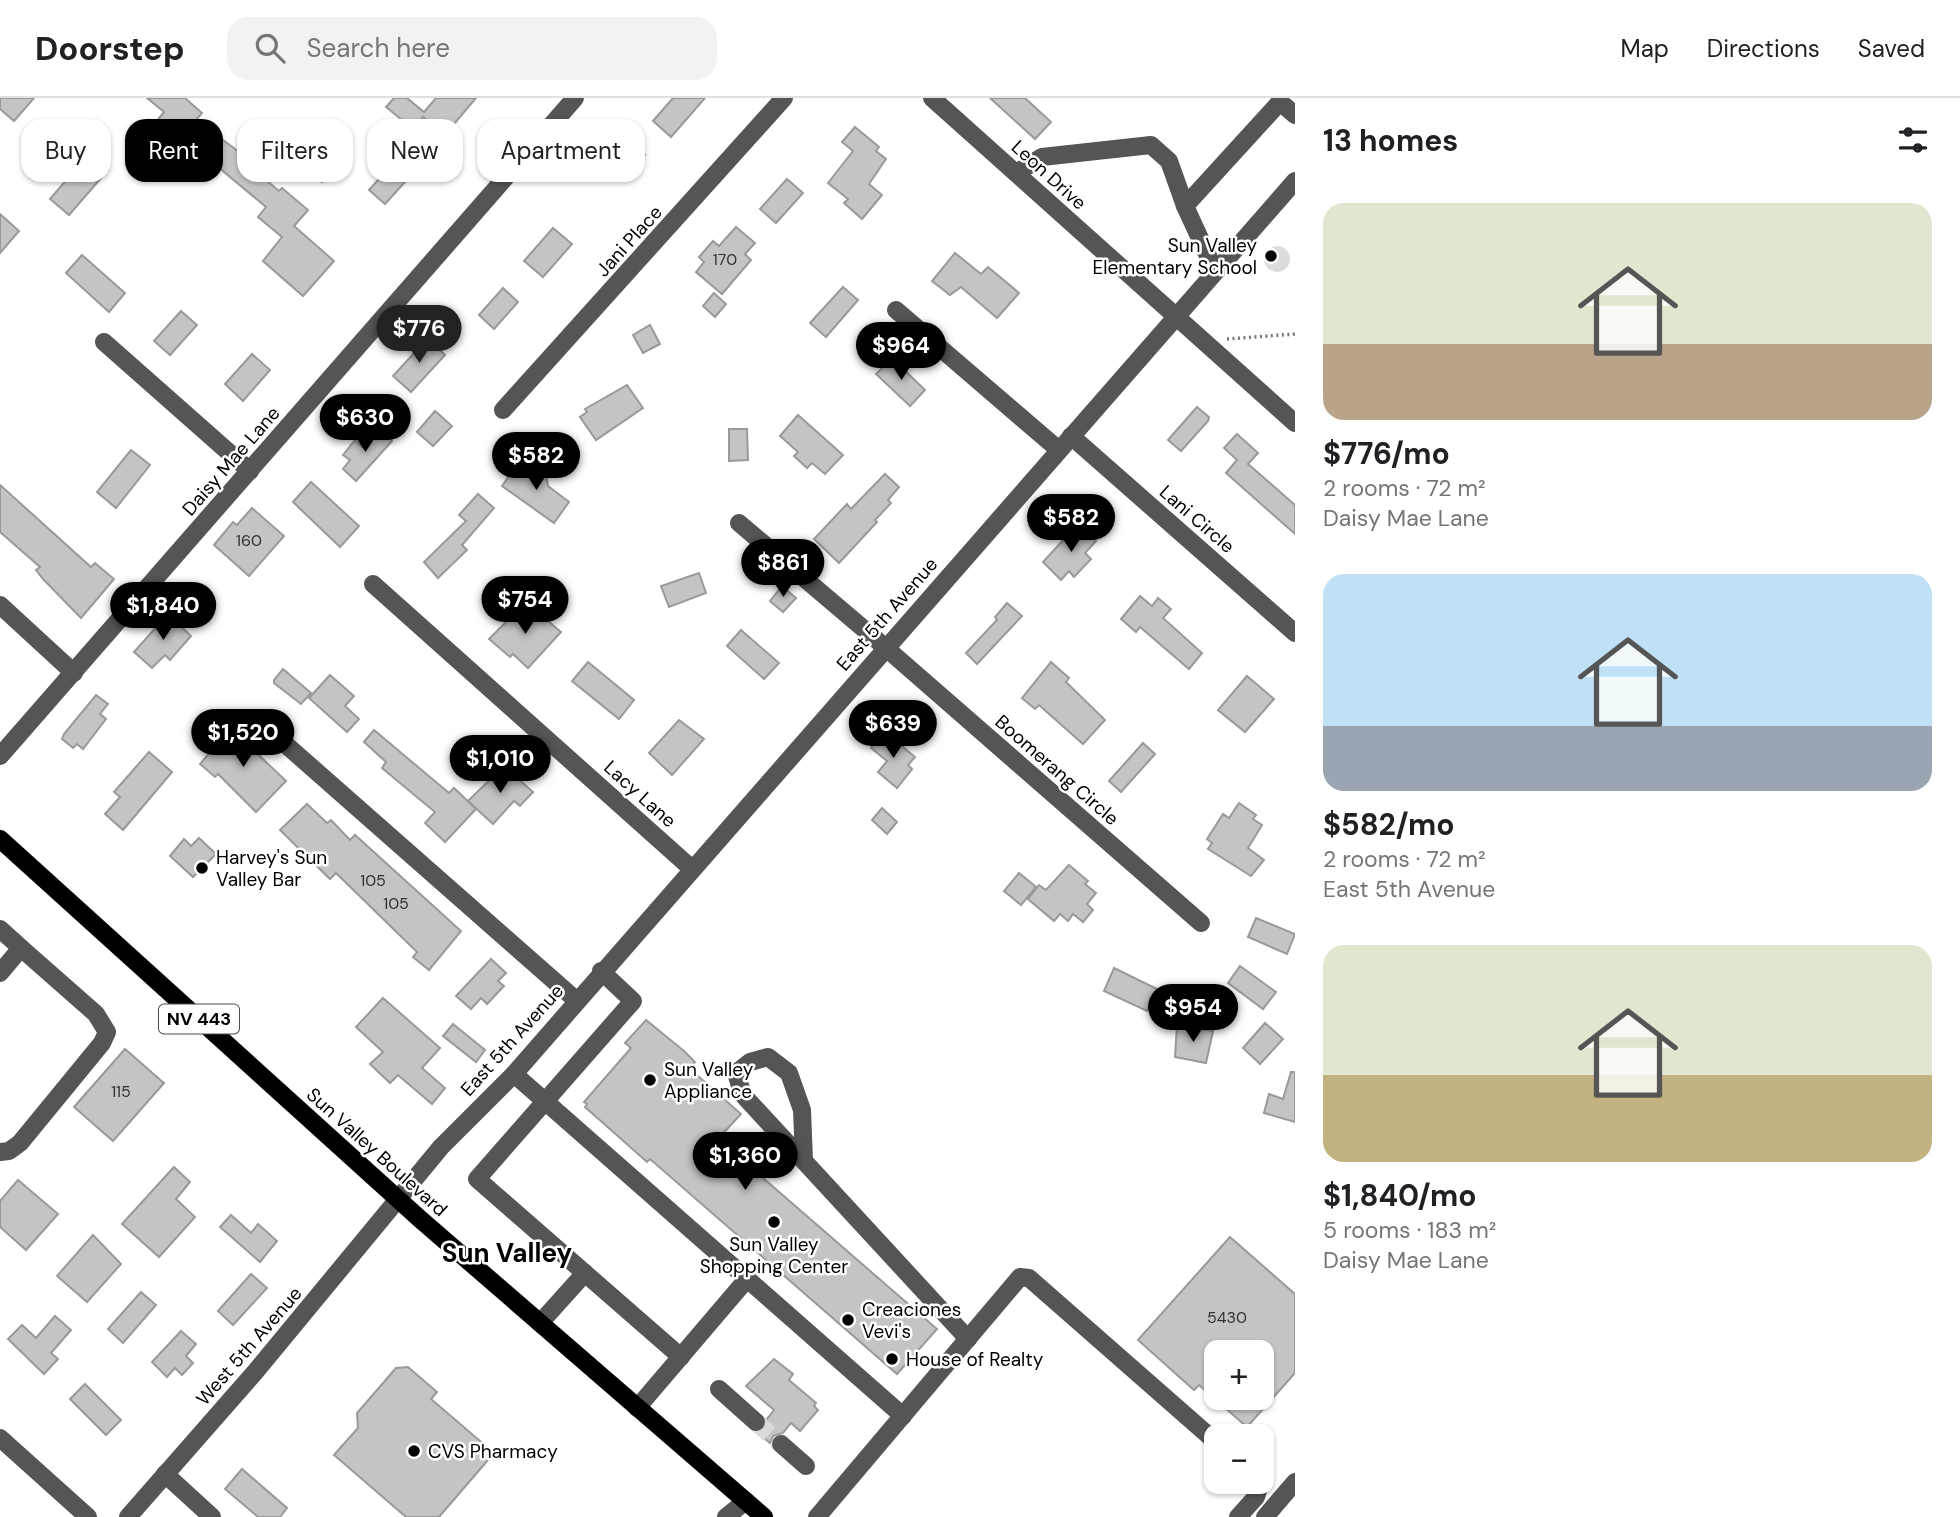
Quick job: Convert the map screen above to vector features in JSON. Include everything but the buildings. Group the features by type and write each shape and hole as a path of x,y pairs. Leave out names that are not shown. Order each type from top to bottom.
{"main road":[{"name":"Sun Valley Boulevard","path":"0,839 398,1200 764,1517"}],"street":[{"name":"Daisy Mae Lane","path":"0,756 575,98"},
{"name":"Jani Place","path":"503,410 784,98"},
{"name":"Leon Drive","path":"932,98 1295,423"},
{"path":"1185,206 1280,102 1295,115"},
{"path":"1016,173 1042,157 1151,145 1169,161 1185,206 1215,271"},
{"name":"East 5th Avenue","path":"398,1200 441,1147 514,1074 691,868 1295,181"},
{"path":"896,310 1059,450"},
{"path":"104,342 250,471"},
{"name":"Lani Circle","path":"1071,436 1295,633"},
{"name":"Boomerang Circle","path":"738,523 1201,923"},
{"name":"Lacy Lane","path":"373,584 691,868"},
{"path":"0,605 74,673"},
{"path":"259,721 576,1000"},
{"path":"0,929 96,1014 107,1032 102,1043 20,1143 9,1151 0,1152"},
{"path":"0,973 21,948"},
{"path":"601,971 633,1000 477,1179 681,1357"},
{"path":"804,1160 802,1110 789,1073 768,1058 750,1062 736,1073 743,1095 968,1339"},
{"path":"514,1074 903,1416"},
{"name":"West 5th Avenue","path":"128,1517 242,1388 398,1200"},
{"path":"540,1323 585,1273"},
{"path":"817,1517 1020,1278 1029,1278 1204,1431"},
{"path":"637,1408 747,1279"},
{"path":"719,1390 756,1422"},
{"path":"0,1438 88,1517"},
{"path":"781,1444 806,1466"},
{"path":"165,1474 212,1517"},
{"path":"1265,1517 1295,1482"},
{"path":"1238,1517 1257,1494"},
{"path":"726,1517 746,1501"}],"path":[{"path":"1219,332 1228,340 1295,334"}],"shaded area":[{"path":"1277,246 1286,250 1290,259 1286,268 1277,272 1268,268 1264,259 1268,250"}],"tunnel":[{"path":"756,1422 781,1444"}],"place":[{"name":"Sun Valley Elementary School","path":"1271,256"},
{"name":"Harvey's Sun Valley Bar","path":"202,868"},
{"name":"Sun Valley Appliance","path":"650,1080"},
{"name":"Sun Valley Shopping Center","path":"774,1222"},
{"name":"Creaciones Vevi's","path":"848,1320"},
{"name":"House of Realty","path":"892,1359"},
{"name":"CVS Pharmacy","path":"414,1451"}],"district":[{"name":"Sun Valley","path":"507,1253"}]}
